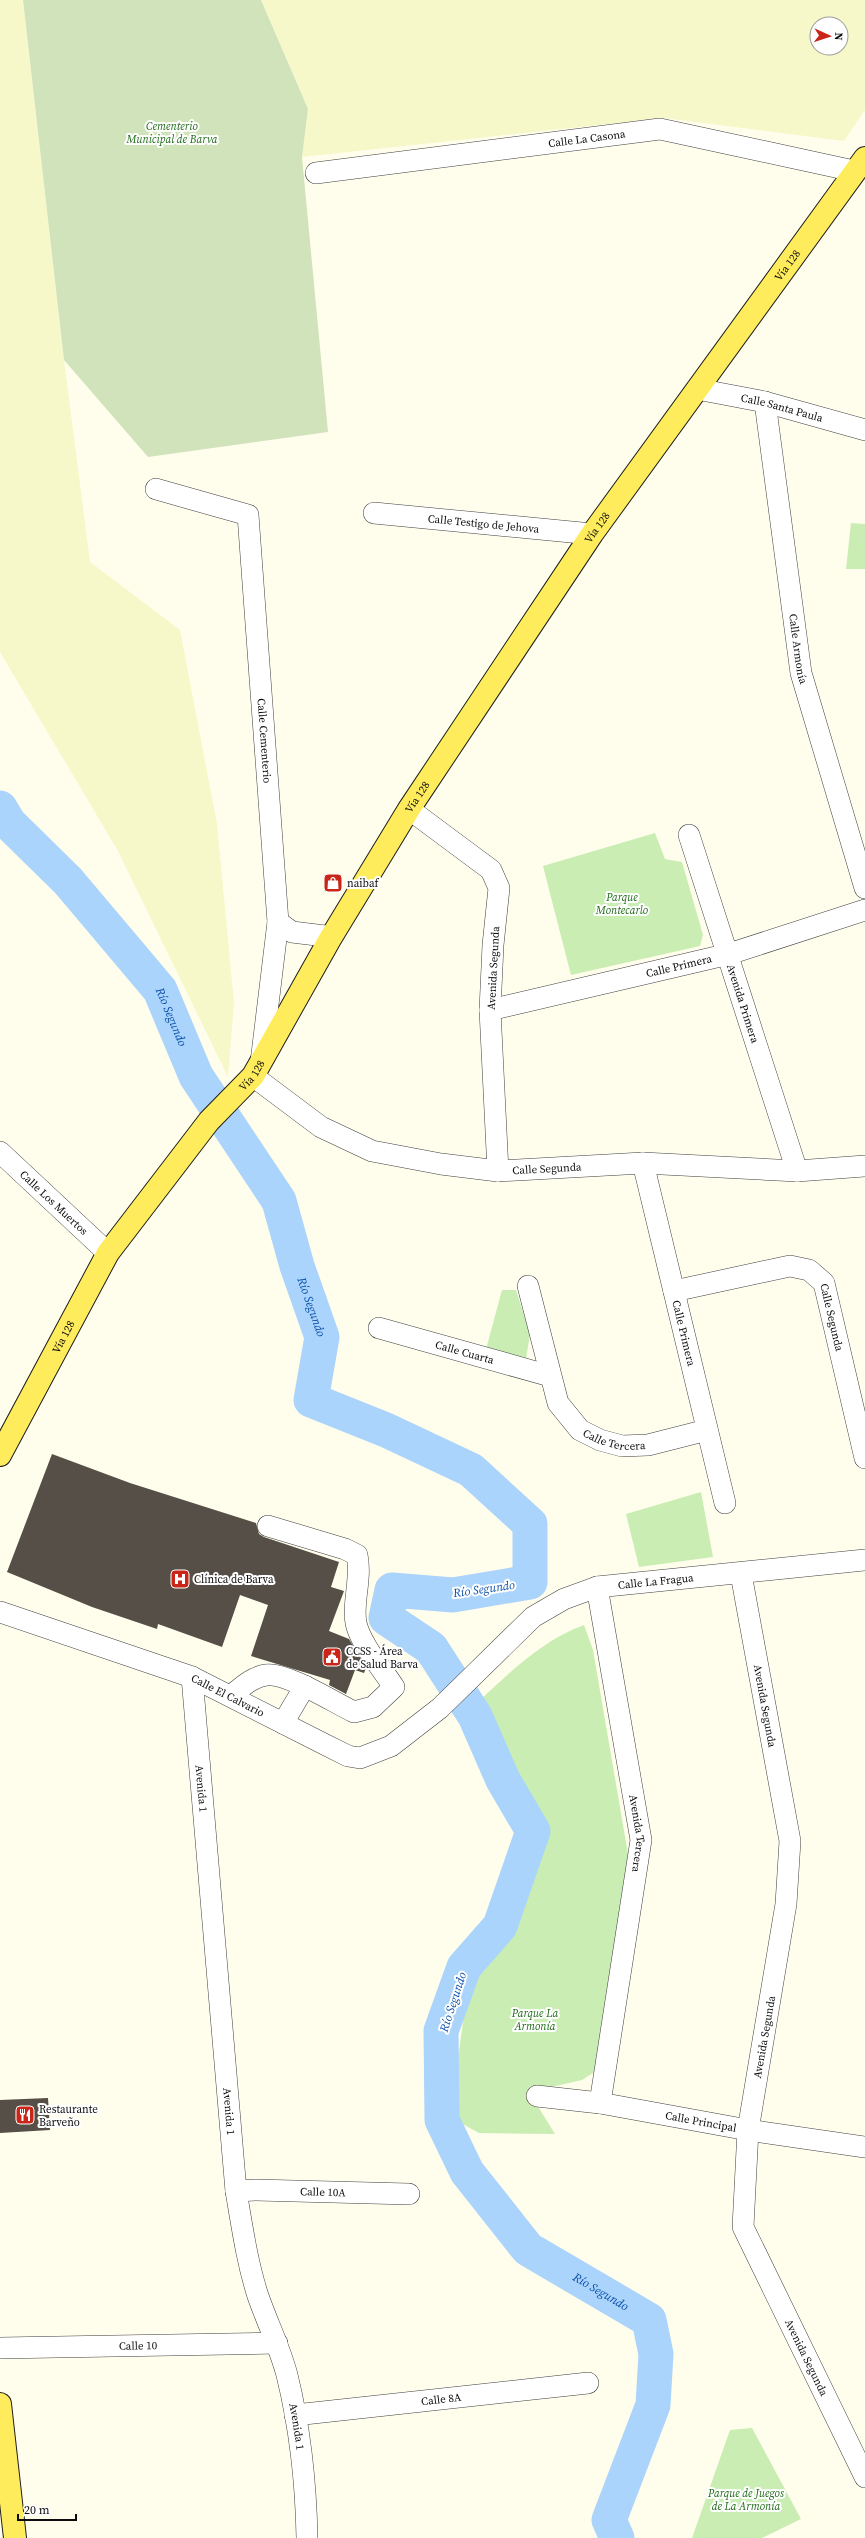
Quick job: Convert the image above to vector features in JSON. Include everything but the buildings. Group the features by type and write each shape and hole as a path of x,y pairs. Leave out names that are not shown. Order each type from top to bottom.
{"main road":[{"name":"Vía 128","path":"2,1448 108,1253 209,1121 252,1076 330,939 409,809 592,534 860,164"},
{"path":"0,2404 15,2538"}],"street":[{"name":"Calle La Casona","path":"316,173 660,129 860,164"},
{"name":"Calle Santa Paula","path":"697,389 765,402 865,430"},
{"name":"Calle Armonía","path":"765,402 801,673 865,888"},
{"name":"Calle Cementerio","path":"156,489 248,515 278,922 252,1076"},
{"name":"Calle Testigo de Jehova","path":"374,513 592,534"},
{"name":"Avenida Segunda","path":"409,809 491,870 499,888 493,945 490,1010 498,1171"},
{"name":"Avenida Primera","path":"689,835 729,954 797,1171"},
{"name":"Calle Primera","path":"490,1010 729,954 865,910"},
{"path":"278,922 292,932 325,936 330,939"},
{"name":"Calle Segunda","path":"252,1076 321,1126 372,1151 498,1171 643,1163 797,1171 865,1166"},
{"name":"Calle Los Muertos","path":"0,1152 108,1253"},
{"name":"Calle Primera","path":"643,1163 725,1503"},
{"name":"Calle Segunda","path":"674,1291 790,1266 810,1270 824,1284 865,1458"},
{"name":"Calle Tercera","path":"528,1286 558,1403 580,1430 600,1440 622,1446 648,1445 707,1430"},
{"name":"Calle Cuarta","path":"379,1328 550,1376"},
{"path":"232,1695 252,1680 265,1675 276,1675 304,1686 354,1712 373,1707 394,1687 363,1640 356,1623 360,1571 357,1555 345,1549 268,1526"},
{"name":"Calle La Fragua","path":"440,1708 533,1617 564,1599 597,1587 741,1574 865,1560"},
{"name":"Avenida Segunda","path":"741,1574 790,1841 786,1904 748,2130 743,2227 865,2477"},
{"name":"Avenida Tercera","path":"597,1587 641,1840 600,2103"},
{"name":"Calle El Calvario","path":"0,1612 192,1677 232,1695 348,1756 360,1758 391,1746 440,1708"},
{"name":"Avenida 1","path":"192,1677 236,2192 244,2241 258,2296 277,2343 287,2374 295,2415 306,2494 307,2538"},
{"path":"283,1723 304,1686"},
{"name":"Calle Principal","path":"537,2096 600,2103 748,2130 865,2147"},
{"name":"Calle 10A","path":"236,2192 256,2190 409,2194"},
{"name":"Calle 10","path":"0,2348 277,2343"},
{"name":"Calle 8A","path":"295,2415 588,2383"}],"green space":[{"path":"0,0 23,0 64,360 90,562 180,630 217,824 234,1003 228,1077 118,851 0,652"},
{"name":"Cementerio Municipal de Barva","path":"23,0 261,0 308,109 302,157 328,432 148,457 64,360"},
{"path":"261,0 865,0 865,110 844,141 664,118 302,157 308,109"},
{"path":"851,523 865,524 865,569 846,569"},
{"name":"Parque Montecarlo","path":"655,833 665,859 682,862 703,935 700,946 571,975 543,866"},
{"path":"502,1290 516,1290 530,1334 526,1359 485,1353"},
{"path":"701,1492 713,1557 639,1567 626,1514"},
{"name":"Parque La Armonía","path":"584,1625 593,1650 628,1854 596,2071 582,2080 529,2092 555,2134 479,2133 455,2120 455,2080 464,2015 478,1971 510,1933 547,1835 479,1701 528,1657 569,1631"},
{"name":"Parque de Juegos de La Armonía","path":"752,2428 801,2519 762,2538 692,2538 730,2430"}],"waterway":[{"name":"Río Segundo","path":"0,808 9,823 68,881 160,990 196,1076 279,1201 297,1266 322,1337 311,1400 386,1430 471,1470 530,1524 530,1582 453,1595 392,1590 386,1618 431,1648 475,1716 503,1780 533,1831 500,1926 464,1967 441,2031 442,2120 467,2172 528,2249 649,2320 656,2354 653,2405 609,2520 617,2538"}],"place":[{"name":"naibaf","path":"333,883"},
{"name":"Clínica de Barva","path":"180,1579"},
{"name":"CCSS - Área de Salud Barva","path":"332,1657"},
{"name":"Restaurante Barveño","path":"25,2115"}]}
